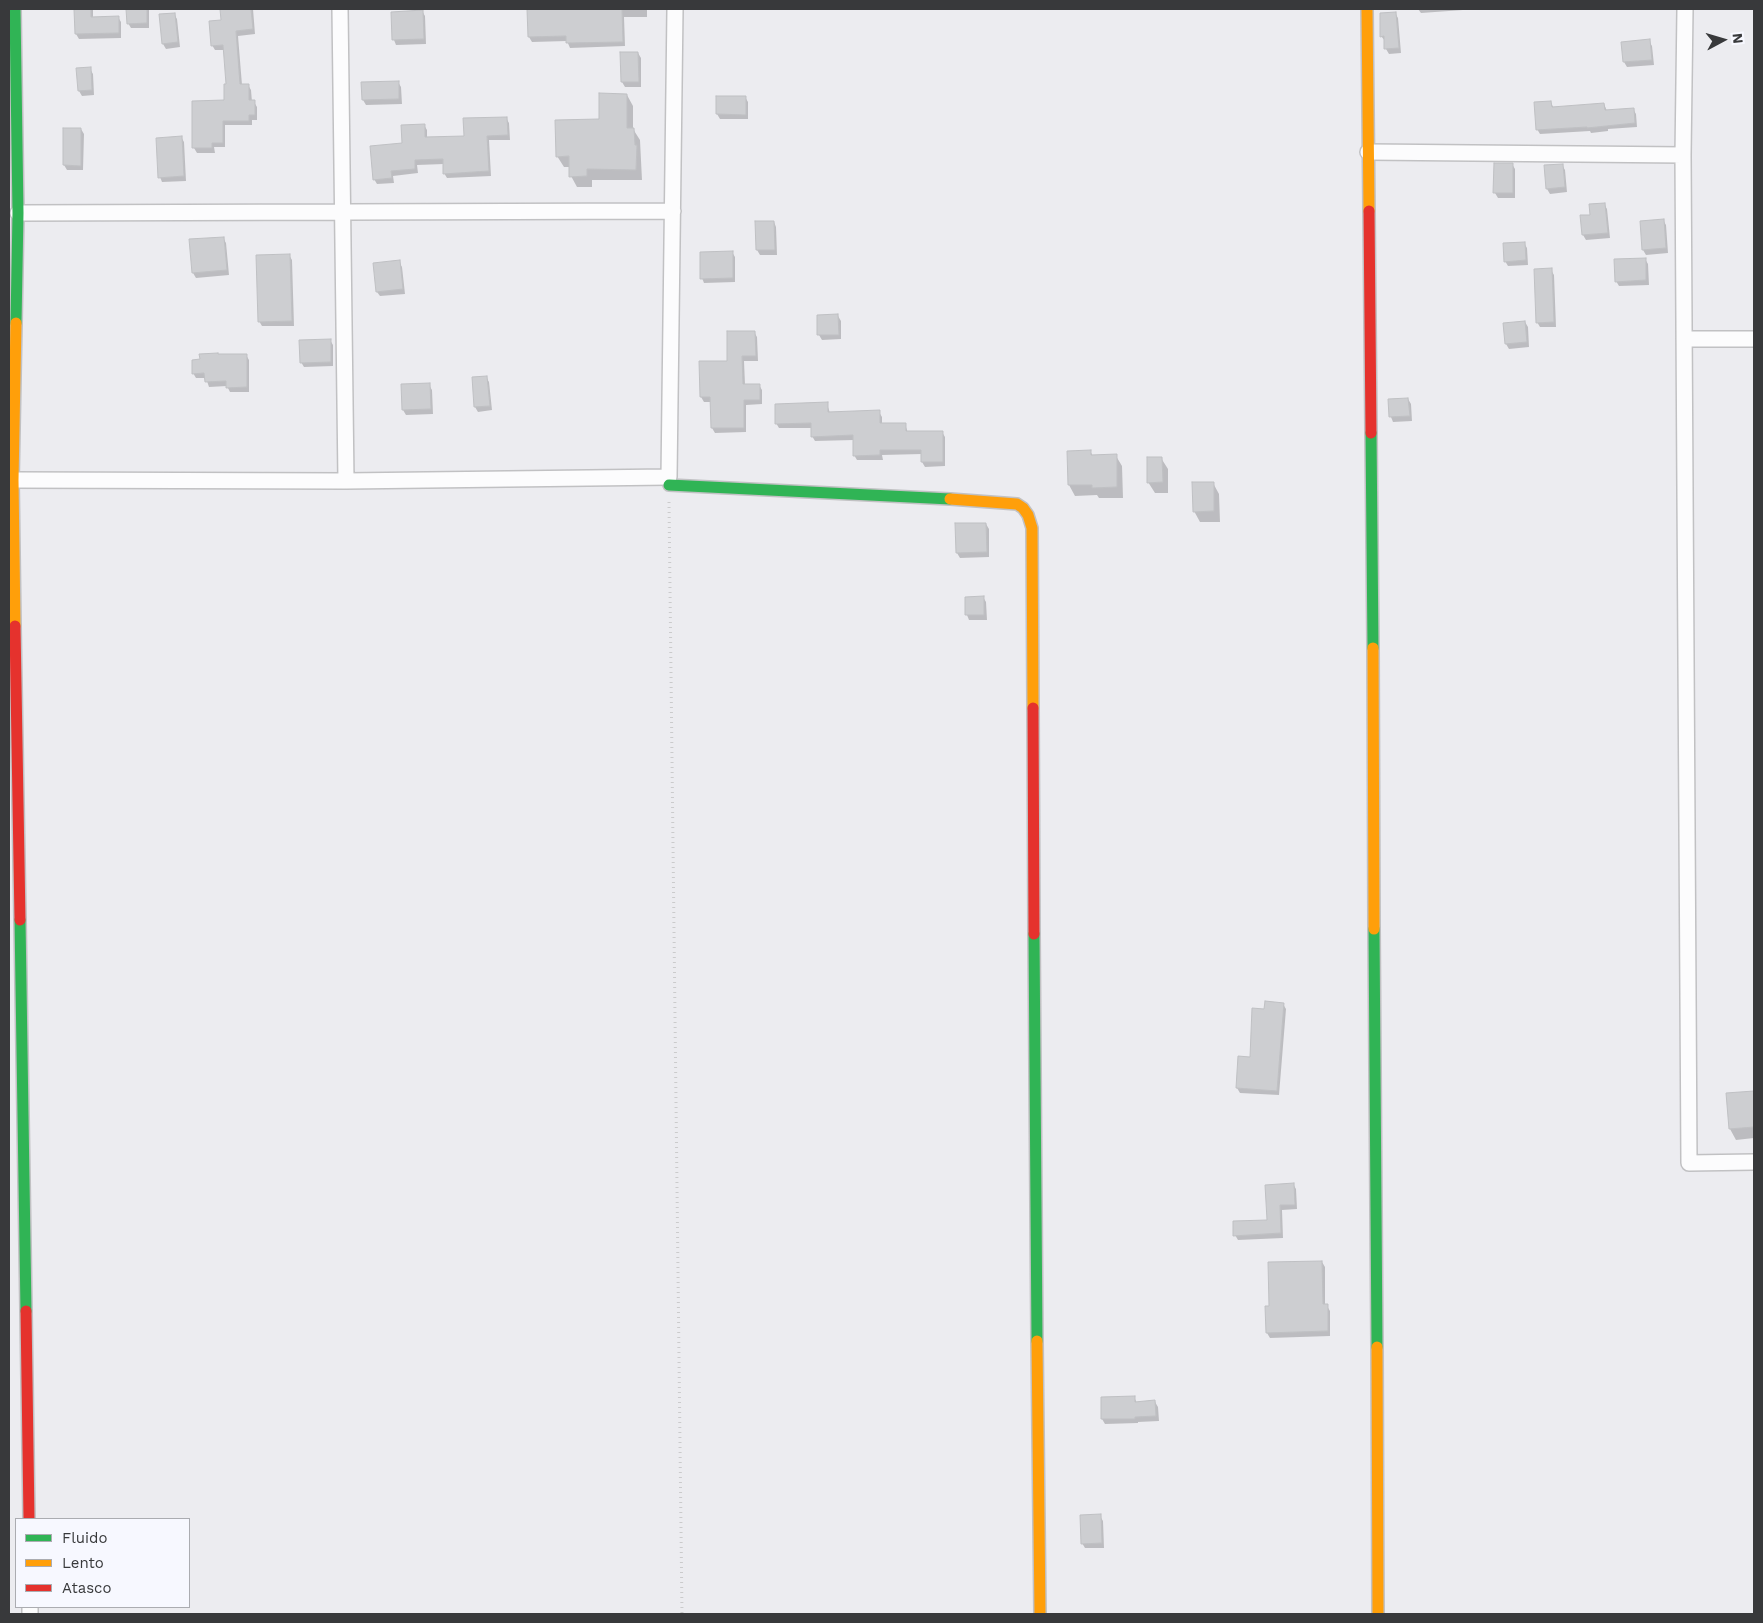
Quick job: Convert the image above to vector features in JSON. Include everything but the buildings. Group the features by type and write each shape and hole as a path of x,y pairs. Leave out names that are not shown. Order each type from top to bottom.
{"street":[{"path":"15,9 18,213 13,480 29,1518"},
{"path":"340,9 346,480"},
{"path":"13,480 346,480 669,477 675,9"},
{"path":"1367,9 1378,1614"},
{"path":"1685,9 1683,155 1688,1163 1754,1162"},
{"path":"1368,152 1683,155"},
{"path":"18,213 673,211"},
{"path":"1684,339 1754,338"},
{"path":"669,485 1000,502 1016,504 1023,508 1028,515 1032,528 1040,1614"}],"path":[{"path":"669,485 682,1614"}],"traffic: fast":[{"path":"15,9 18,213 16,323"},
{"path":"1371,433 1373,648"},
{"path":"669,485 950,499"},
{"path":"20,920 26,1311"},
{"path":"1374,929 1377,1347"},
{"path":"1034,934 1037,1341"}],"traffic: slow":[{"path":"1367,9 1369,211"},
{"path":"15,626 13,480 16,323"},
{"path":"950,499 1017,504 1028,515 1032,528 1033,708"},
{"path":"1373,648 1374,929"},
{"path":"1037,1341 1040,1614"},
{"path":"1377,1347 1378,1614"}],"traffic: jam":[{"path":"1369,211 1371,433"},
{"path":"15,626 20,920"},
{"path":"1033,708 1034,934"},
{"path":"26,1311 29,1518"}]}
